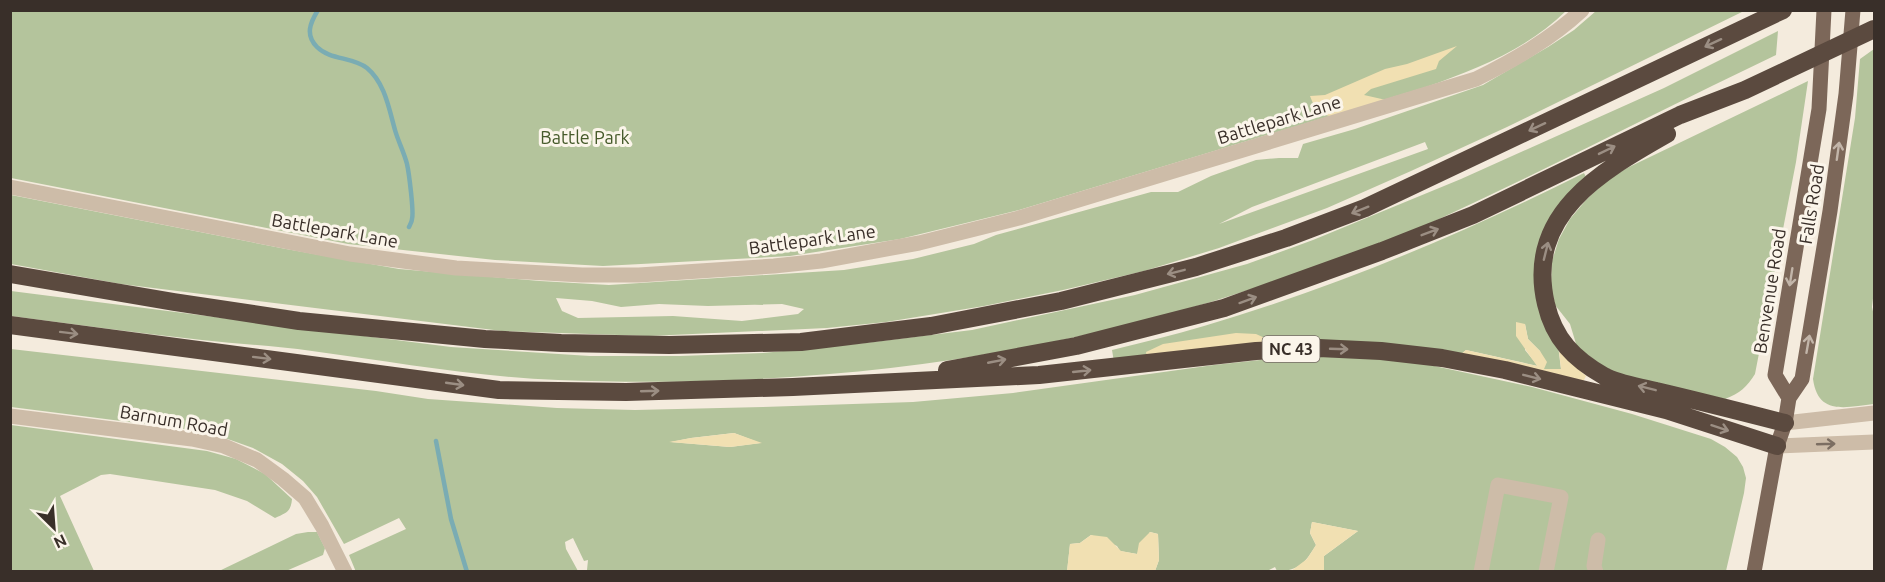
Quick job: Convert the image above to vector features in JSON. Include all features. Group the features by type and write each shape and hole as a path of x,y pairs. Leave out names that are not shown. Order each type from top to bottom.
{"highway":[{"path":"10,274 299,321 485,339 669,345 801,342 931,326 1061,301 1196,267 1286,238 1365,208 1774,14"},
{"path":"10,326 499,390 616,392 794,387 952,370 1076,346 1224,308 1382,251 1473,215 1680,115 1745,90 1875,29"},
{"path":"1745,90 1626,157 1596,178 1573,200 1554,225 1546,247 1542,271 1544,296 1550,321 1562,342 1576,358 1606,378 1785,423"},
{"name":"NC 43","path":"794,387 1039,375 1256,351 1318,348 1381,351 1442,358 1505,370 1666,410 1777,446"}],"main road":[{"name":"Benvenue Road","path":"1789,398 1775,375 1819,109 1824,10"},
{"name":"Falls Road","path":"1789,398 1802,380 1830,212 1846,94 1853,10"},
{"path":"1754,572 1777,446 1785,423 1789,398"}],"street":[{"name":"Battlepark Lane","path":"10,187 350,254 456,268 571,275 639,275 821,261 919,243 1019,218 1476,80 1529,50 1582,10"},
{"path":"1785,423 1875,413"},
{"name":"Barnum Road","path":"10,416 192,439 224,446 257,460 284,478 305,498 345,572"},
{"path":"1777,446 1875,442"},
{"path":"1481,572 1498,485 1561,497 1546,572"},
{"path":"1596,572 1594,566 1598,540"}],"green space":[{"name":"Battle Park","path":"10,11 1566,11 1518,47 1482,65 1426,87 1019,210 900,239 790,256 603,266 495,260 348,244 11,178"},
{"path":"1596,11 1744,11 1507,127 1411,171 1327,208 1219,248 1144,271 1063,290 886,322 827,328 649,336 502,331 121,284 11,264 11,195 399,269 609,285 844,270 913,259 974,244 996,235 1151,192 1178,192 1211,176 1256,160 1298,158 1303,144 1355,129 1483,85 1574,30","holes":["1425,142 1428,149 1219,224 1252,207","556,298 592,301 621,307 659,304 708,306 782,304 804,309 798,314 742,321 673,316 578,318 562,311"]},
{"path":"1778,31 1776,55 1480,200 1389,240 1289,277 1156,317 1073,338 988,354 817,375 644,382 558,380 466,372 298,349 11,316 11,291 451,347 590,356 763,353 972,330 1135,295 1247,264 1313,240 1461,179 1664,88"},
{"path":"1874,49 1874,290 1872,307 1874,316 1874,404 1844,407 1827,404 1821,399 1813,379 1855,118 1860,59"},
{"path":"1808,81 1796,162 1755,374 1749,383 1739,392 1725,399 1612,373 1577,347 1570,324 1555,305 1551,287 1552,261 1559,239 1570,219 1586,200 1606,181 1627,168"},
{"path":"1584,173 1586,177 1544,237 1561,369 1544,369 1540,351 1528,339 1525,324 1525,350 1538,366 1466,350 1460,355 1147,357 1114,362 1112,350 1253,311 1350,277 1445,238"},
{"path":"11,349 428,399 557,408 635,410 913,402 1013,393 1296,356 1402,359 1532,387 1632,414 1711,439 1737,457 1746,478 1726,571 1324,571 1324,556 1358,531 1312,522 1310,533 1316,545 1301,565 1285,571 1277,571 1275,567 1265,572 1155,571 1159,560 1158,534 1150,532 1137,554 1120,551 1117,546 1091,535 1080,543 1070,544 1067,572 584,571 587,570 588,560 584,561 573,538 565,542 566,549 578,571 356,572 349,555 406,529 399,518 344,544 317,497 303,481 282,464 253,448 208,432 11,407","holes":["734,433 760,443 730,447 671,442"]},
{"path":"11,425 207,451 236,459 265,474 292,499 290,507 285,513 275,518 247,501 215,490 110,474 101,475 60,496 94,571 11,572"},
{"path":"317,532 325,548 323,555 286,571 217,572 296,534"}],"sand":[{"path":"1457,46 1439,61 1436,69 1371,89 1364,95 1386,100 1330,116 1317,109 1310,96 1325,95 1385,69 1407,64"},
{"path":"1516,322 1525,324 1528,339 1547,362 1544,369 1561,369 1559,351 1586,376 1582,384 1460,355 1466,350 1537,366 1516,336"},
{"path":"1236,333 1256,334 1276,343 1147,357 1146,352 1163,344"},
{"path":"734,433 762,443 730,447 669,442 691,438"},
{"path":"1312,522 1358,531 1324,556 1324,571 1291,571 1307,559 1316,545 1310,533"},
{"path":"1150,532 1158,534 1159,560 1155,571 1067,571 1070,544 1080,543 1091,535 1107,537 1121,551 1137,554 1139,543"}],"waterway":[{"path":"318,10 310,29 311,38 317,47 328,54 361,64 373,74 382,89 407,164 412,209 412,220 409,227"},
{"path":"436,441 451,519 467,572"}]}
